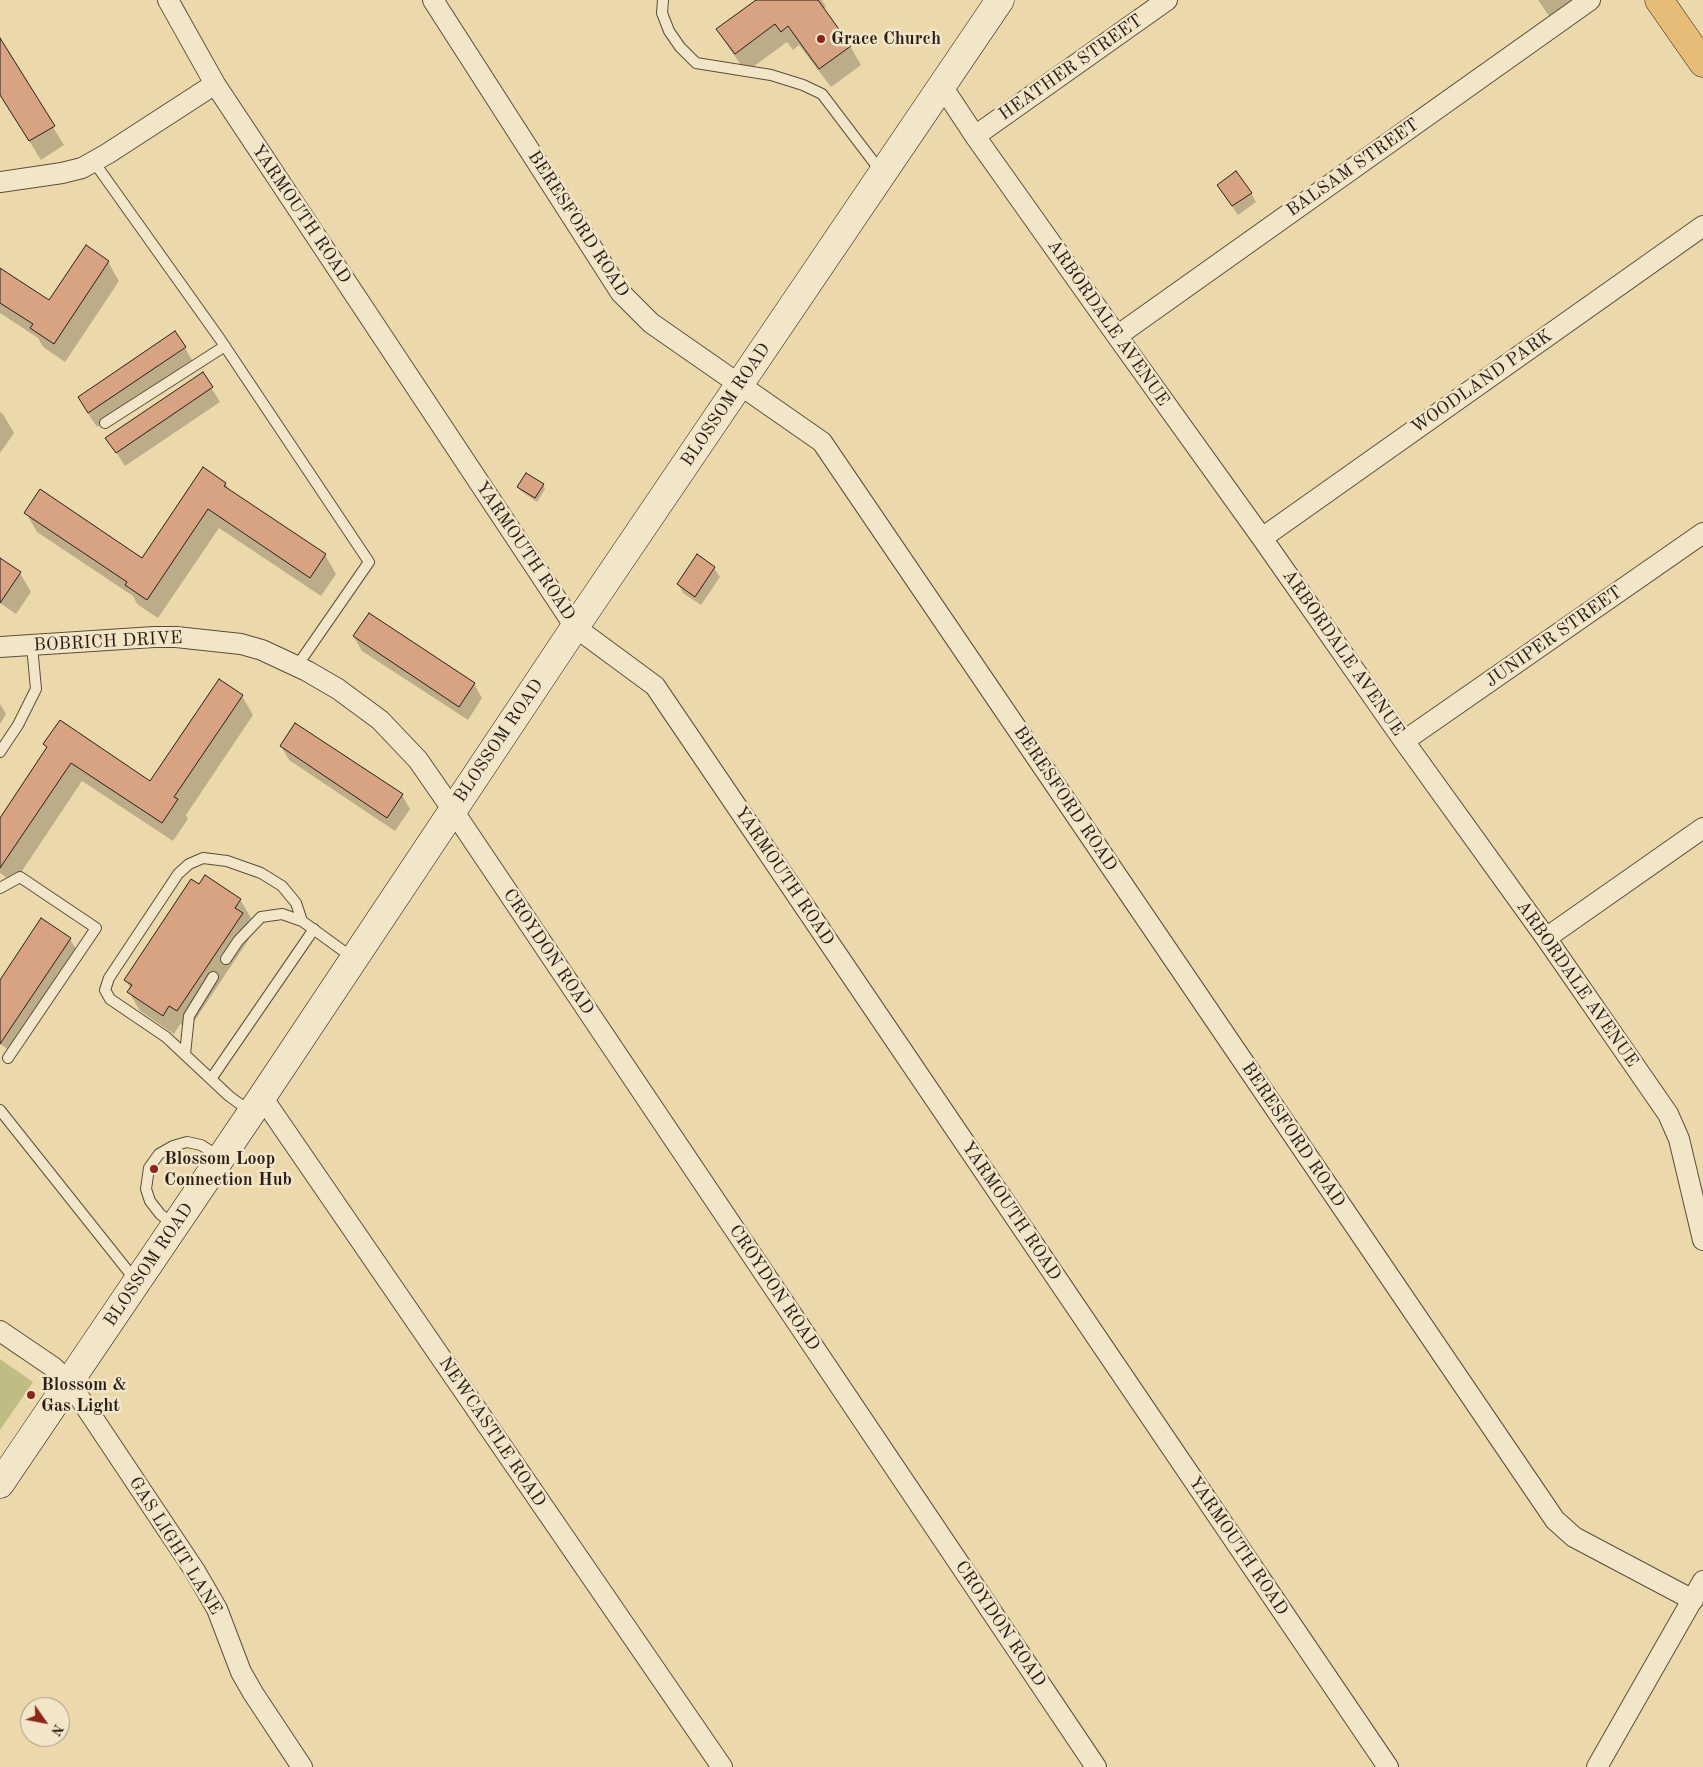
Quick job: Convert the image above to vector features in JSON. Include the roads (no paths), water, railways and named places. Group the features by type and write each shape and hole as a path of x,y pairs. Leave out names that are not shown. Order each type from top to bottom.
{"main road":[{"path":"1659,0 1703,63"}],"street":[{"name":"YARMOUTH ROAD","path":"168,0 215,84 575,627 655,686 1388,1767"},
{"name":"BERESFORD ROAD","path":"433,0 621,292 651,323 822,442 1554,1520 1574,1538 1693,1600"},
{"name":"BLOSSOM ROAD","path":"0,1484 257,1104 575,627 1000,0"},
{"name":"HEATHER STREET","path":"975,136 1167,0"},
{"name":"BALSAM STREET","path":"1117,336 1590,0"},
{"path":"0,182 62,173 82,168 108,154 215,84"},
{"name":"ARBORDALE AVENUE","path":"942,86 975,136 1546,938 1668,1114 1674,1126 1703,1240"},
{"name":"WOODLAND PARK","path":"1262,538 1703,226"},
{"name":"JUNIPER STREET","path":"1404,741 1703,533"},
{"name":"BOBRICH DRIVE","path":"0,648 176,637 241,644 262,650 297,666 338,689 380,720 418,760 452,810"},
{"name":"CROYDON ROAD","path":"452,810 1096,1767"},
{"path":"1546,938 1703,828"},
{"name":"NEWCASTLE ROAD","path":"257,1104 722,1767"},
{"name":"GAS LIGHT LANE","path":"0,1331 53,1367 70,1382 195,1570 217,1610 240,1672 302,1767"},
{"path":"1598,1767 1703,1581"}],"lane":[{"path":"663,0 662,13 669,32 680,47 696,63 771,75 804,85 822,94 883,173"},
{"path":"94,162 225,346 370,562 297,666"},
{"path":"105,423 225,346"},
{"path":"0,752 18,725 36,689 32,646"},
{"path":"257,1104 229,1096 166,1036 110,999 105,990 109,978 178,874 189,864 203,858 227,861 261,873 282,886 296,903 302,921"},
{"path":"0,888 20,877 96,928 8,1058"},
{"path":"226,959 238,941 261,917 282,914 302,921 354,959"},
{"path":"211,1079 314,930"},
{"path":"185,1054 188,1016 213,977"},
{"path":"0,1110 137,1282"},
{"path":"175,1226 160,1214 150,1202 146,1185 149,1168 159,1154 173,1146 187,1142 201,1145 221,1157"}],"place":[{"name":"Grace Church","path":"821,39"},
{"name":"Blossom Loop Connection Hub","path":"154,1169"},
{"name":"Blossom & Gas Light","path":"31,1395"}]}
